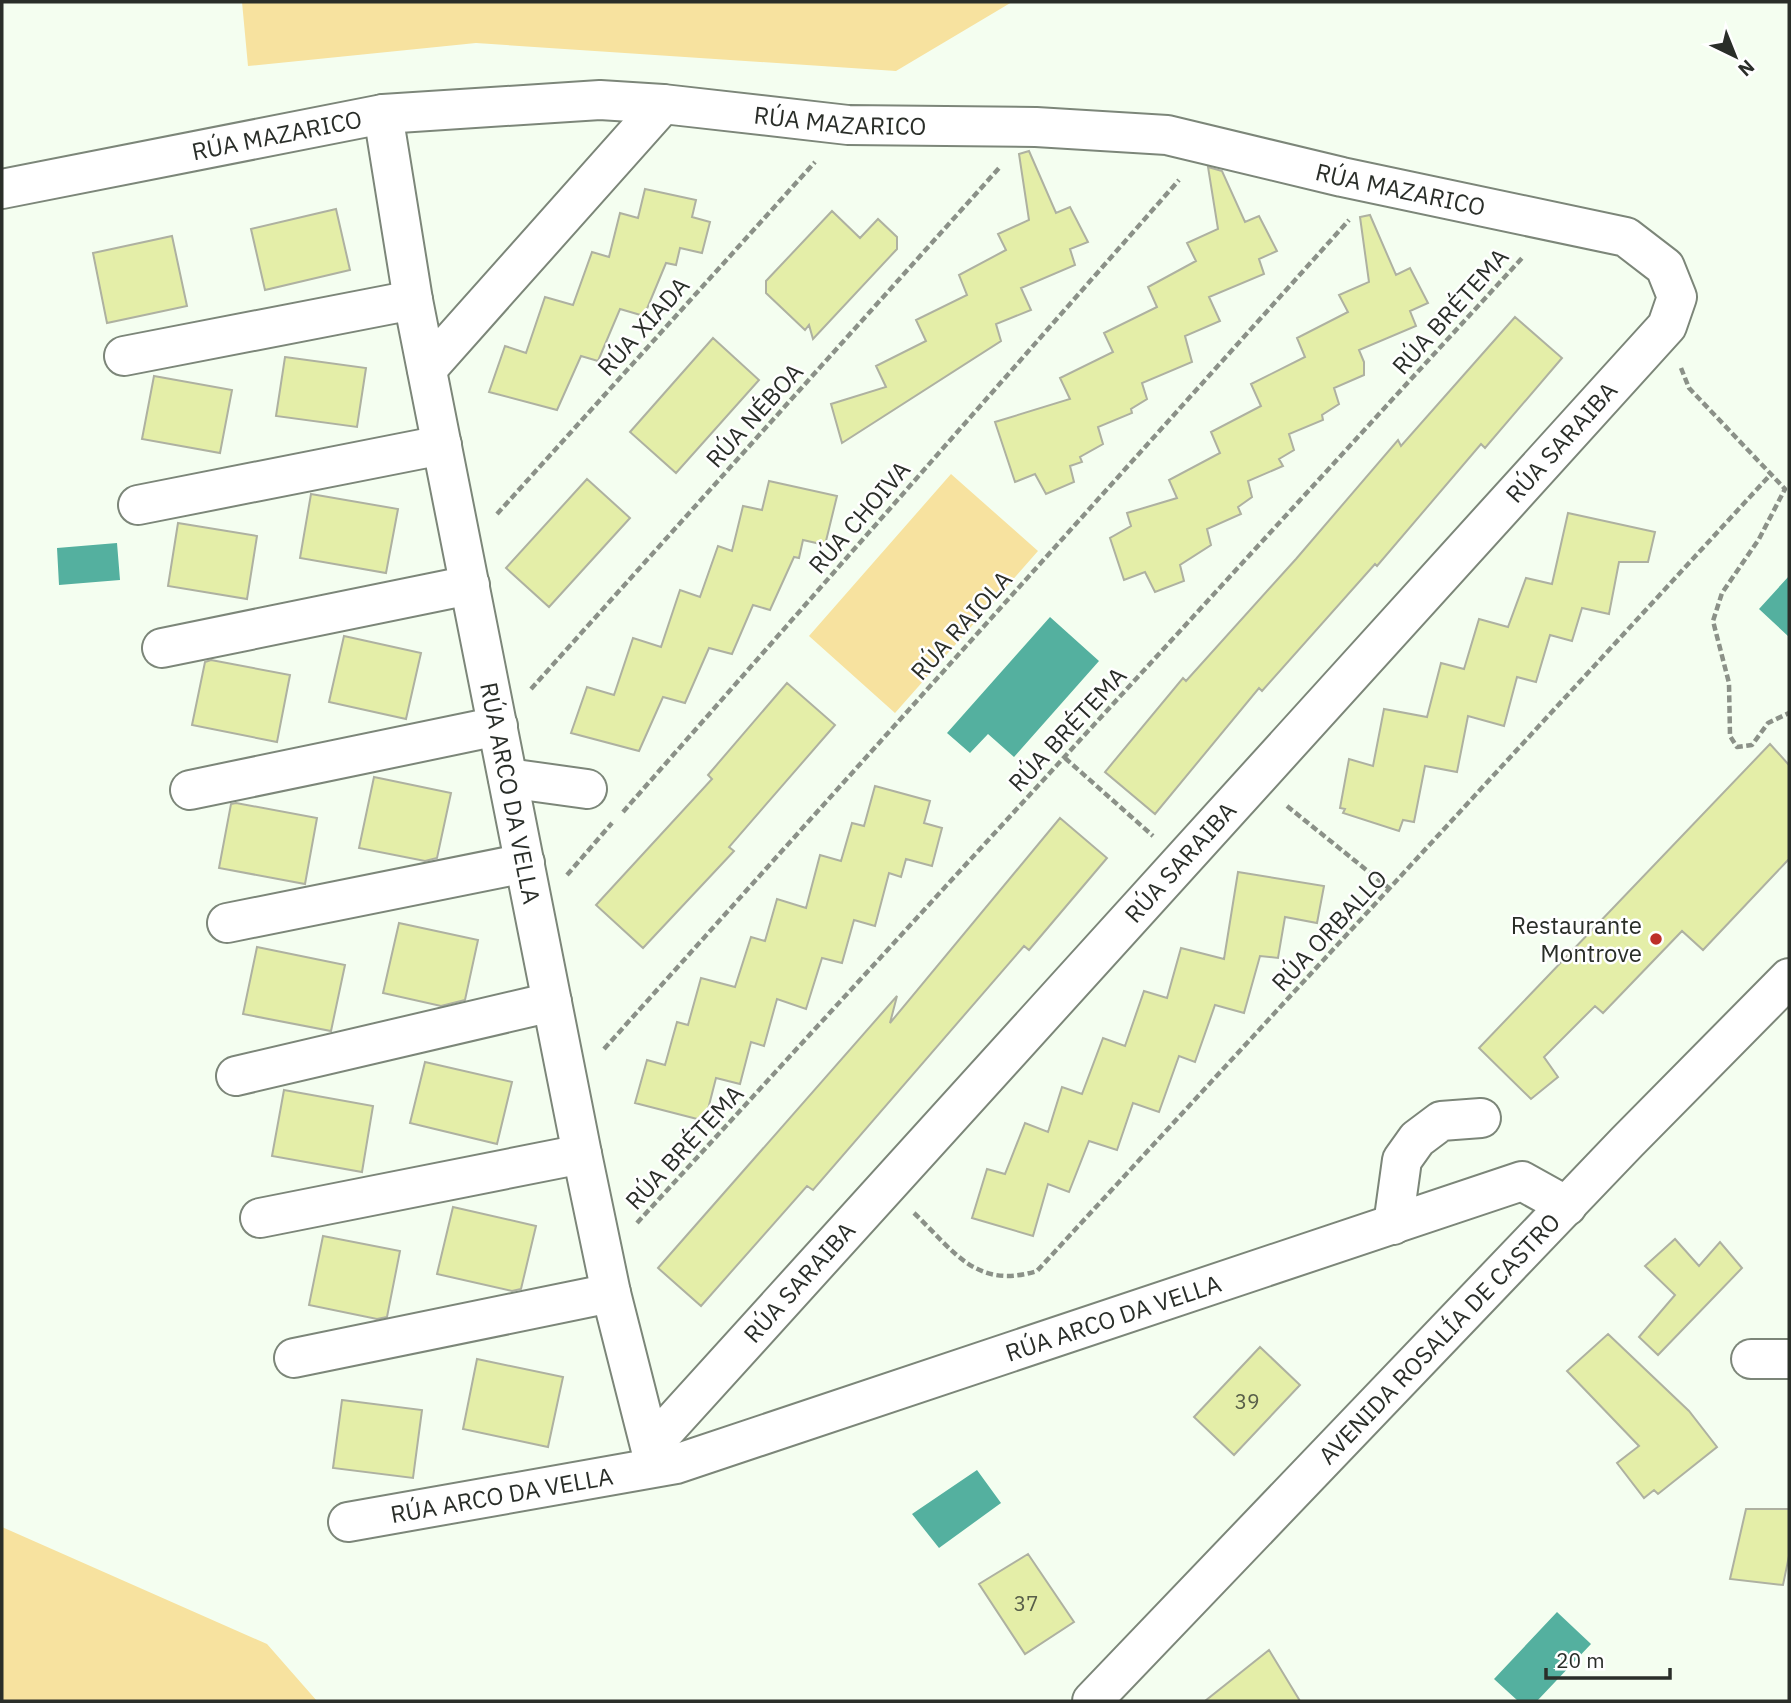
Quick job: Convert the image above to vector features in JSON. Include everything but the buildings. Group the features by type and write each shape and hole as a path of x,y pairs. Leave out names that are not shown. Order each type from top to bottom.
{"street":[{"name":"RÚA MAZARICO","path":"2,190 383,114 600,100 663,104 848,125 1036,127 1167,135 1380,186 1626,237 1665,267"},
{"path":"427,369 663,104"},
{"name":"RÚA ARCO DA VELLA","path":"383,114 413,300 582,1154 608,1275 653,1457"},
{"name":"RÚA SARAIBA","path":"653,1457 886,1187 1667,326 1677,298 1665,267"},
{"path":"124,356 413,300"},
{"path":"138,505 442,445"},
{"path":"162,648 466,568"},
{"path":"190,790 498,726"},
{"path":"508,778 587,789"},
{"path":"227,923 525,863"},
{"name":"AVENIDA ROSALÍA DE CASTRO","path":"1092,1701 1789,978"},
{"path":"236,1076 552,1002"},
{"path":"1393,1225 1402,1160 1417,1139 1441,1121 1481,1118"},
{"path":"260,1218 582,1154"},
{"name":"RÚA ARCO DA VELLA","path":"348,1522 653,1457 689,1460 1522,1181 1567,1206"},
{"path":"294,1358 608,1275"},
{"path":"1751,1359 1789,1359"}],"path":[{"name":"RÚA XIADA","path":"466,568 848,125"},
{"name":"RÚA NÉBOA","path":"498,726 1036,127"},
{"name":"RÚA CHOIVA","path":"535,912 1210,145"},
{"name":"RÚA RAIOLA","path":"569,1087 1380,186"},
{"name":"RÚA BRÉTEMA","path":"608,1275 1065,758 1554,223"},
{"path":"1667,326 1689,388 1785,489 1759,539 1722,593 1713,621 1729,683 1730,736 1737,747 1752,746 1768,723 1789,713"},
{"name":"RÚA ORBALLO","path":"886,1187 974,1270 1014,1278 1037,1271 1771,474"},
{"path":"1065,758 1181,862"},
{"path":"1254,780 1390,889"}],"shaded area":[{"path":"242,2 1012,2 896,71 476,43 248,66"},
{"path":"951,474 1038,551 895,713 809,636"},
{"path":"2,1527 267,1644 317,1701 2,1701"}],"water":[{"path":"117,543 120,580 59,585 57,548"},
{"path":"1789,576 1789,637 1759,609"},
{"path":"1050,617 1099,661 1014,757 988,734 970,753 947,733"},
{"path":"977,1470 1001,1503 939,1548 912,1514"},
{"path":"1557,1612 1591,1644 1537,1701 1518,1701 1494,1679"}],"place":[{"name":"Restaurante Montrove","path":"1656,939"}]}
